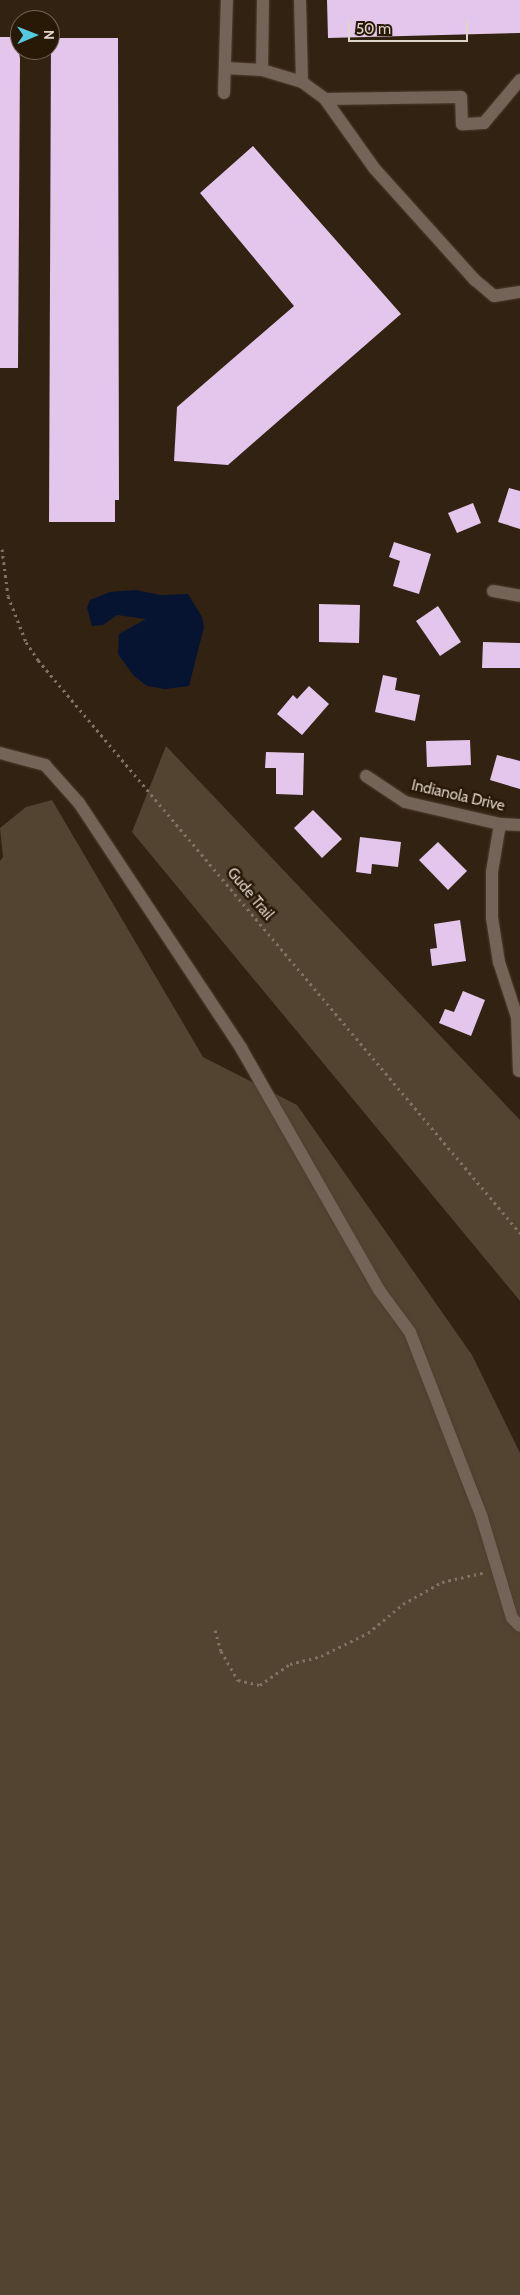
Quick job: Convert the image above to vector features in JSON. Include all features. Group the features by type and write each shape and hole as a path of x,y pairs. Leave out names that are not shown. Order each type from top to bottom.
{"street":[{"path":"224,93 227,0"},
{"path":"262,70 263,0"},
{"path":"300,0 302,82"},
{"path":"225,68 262,70 302,82 325,99 374,168 475,280 494,296 520,292"},
{"path":"325,99 461,97 462,124 484,123 520,80"},
{"path":"493,591 520,596"},
{"path":"0,753 45,765 78,803 241,1048 379,1290 410,1332 482,1518 512,1618 520,1626"},
{"name":"Indianola Drive","path":"366,776 405,802 500,824 520,825"},
{"path":"500,824 492,872 492,918 499,962 517,1017 519,1071"}],"path":[{"name":"Gude Trail","path":"2,549 8,596 26,642 38,660 520,1233"},
{"path":"215,1630 221,1651 238,1680 260,1685 290,1664 321,1656 368,1633 403,1604 442,1582 496,1569"}],"shaded area":[{"path":"166,746 520,1120 520,1301 132,832"},
{"path":"52,800 203,1057 297,1105 472,1355 520,1453 520,2295 0,2295 0,861 3,857 0,828 26,807"}],"water":[{"path":"136,590 161,595 188,594 202,617 204,627 189,686 165,689 147,686 134,676 118,654 119,634 146,619 117,615 103,625 92,626 87,608 90,600 110,592"}],"building":[{"path":"327,0 520,0 520,33 328,38"},
{"path":"0,37 10,37 10,60 20,60 18,368 0,368"},
{"path":"60,38 118,38 119,500 115,500 115,522 49,522 51,60 60,60"},
{"path":"253,146 401,314 228,465 174,461 177,407 294,306 200,193"},
{"path":"509,488 520,491 520,529 498,522"},
{"path":"473,503 481,523 457,533 448,513"},
{"path":"394,542 431,554 419,594 393,586 400,561 389,557"},
{"path":"319,604 360,605 359,643 319,642"},
{"path":"438,606 461,642 440,656 416,621"},
{"path":"483,642 520,643 520,668 482,668"},
{"path":"383,675 397,678 395,690 420,695 415,721 375,712"},
{"path":"309,686 329,704 302,735 277,714 293,695 297,699"},
{"path":"470,740 471,765 427,767 426,741"},
{"path":"266,752 304,753 303,795 276,794 276,768 265,768"},
{"path":"497,755 520,761 520,789 490,780"},
{"path":"313,810 342,839 322,858 294,828"},
{"path":"360,837 401,842 398,867 372,864 371,874 356,872"},
{"path":"438,842 467,871 448,890 419,860"},
{"path":"460,920 466,961 432,966 430,949 437,948 434,924"},
{"path":"463,991 485,1000 471,1036 439,1023 445,1009 454,1012"}]}
